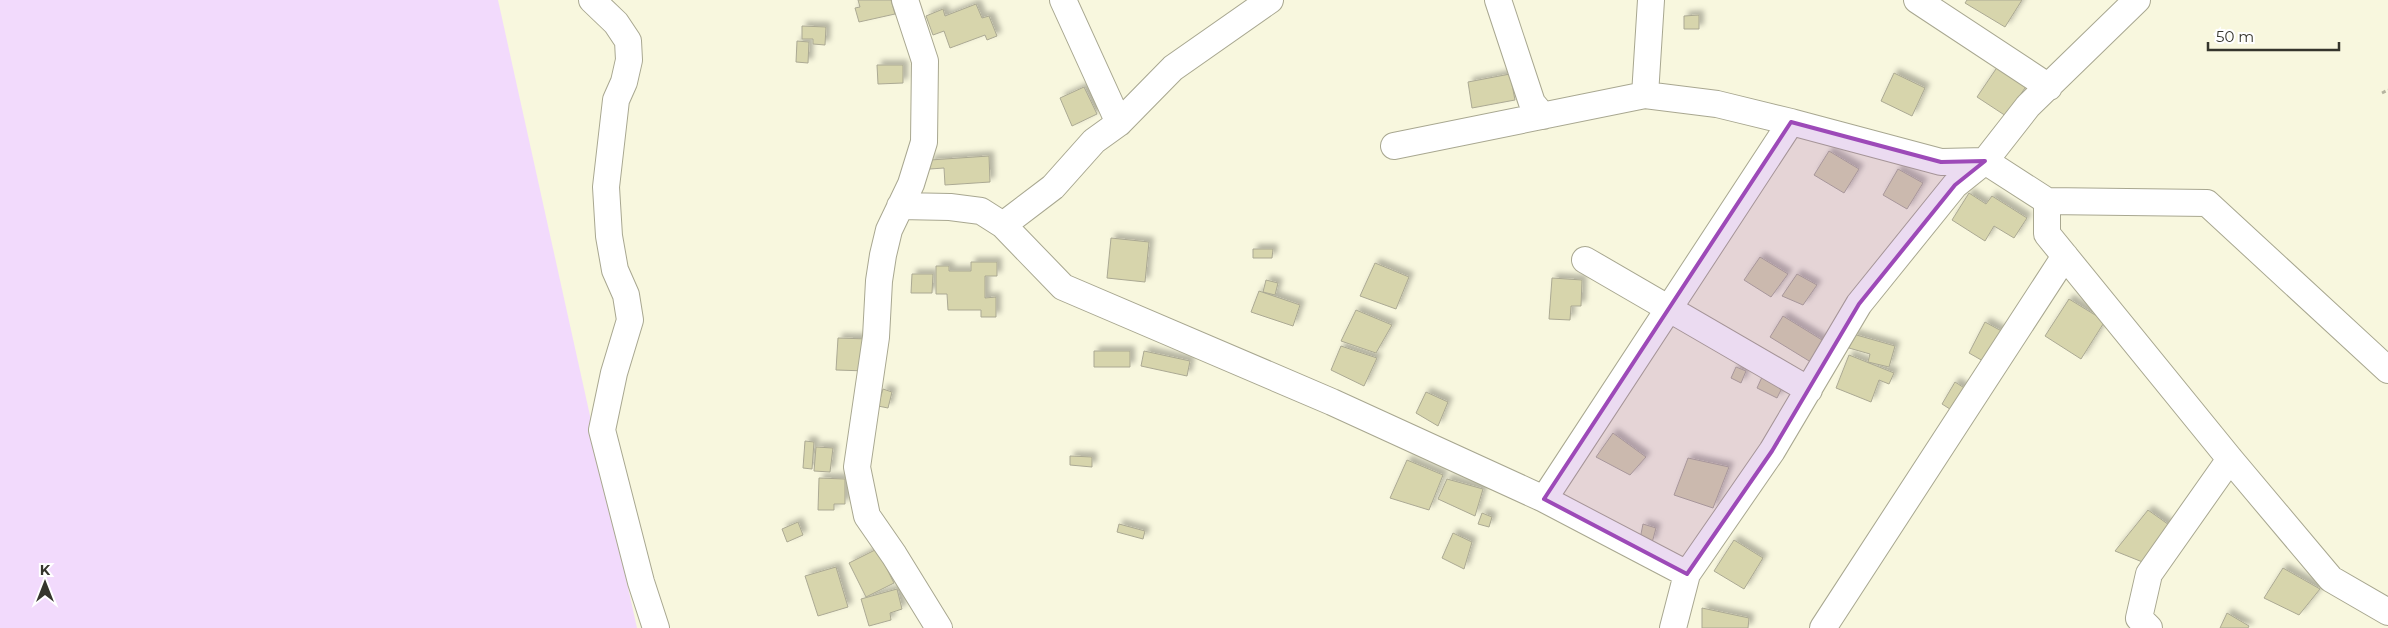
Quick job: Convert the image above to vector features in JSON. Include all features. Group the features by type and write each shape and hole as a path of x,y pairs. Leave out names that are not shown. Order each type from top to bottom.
{"street":[{"path":"592,0 616,22 628,41 630,60 624,82 616,100 606,196 609,236 615,270 626,295 630,320 614,373 602,430 641,582 656,628"},
{"path":"905,0 925,61 924,142 911,184 889,230 879,281 876,337 857,467 867,516 894,555 938,628"},
{"path":"1063,0 1118,123"},
{"path":"1003,225 1053,188 1094,141 1118,123 1173,68 1270,0"},
{"path":"1498,0 1532,103 1543,116"},
{"path":"1645,95 1651,0"},
{"path":"1917,0 2048,87"},
{"path":"1673,628 1687,574 1772,451 1859,304 1955,185 1985,161 2028,106 2137,0"},
{"path":"1394,146 1645,95 1717,104 1942,162 1985,161 2047,202 2207,203 2388,370"},
{"path":"1544,498 1791,122"},
{"path":"2047,202 2047,234 2230,459 2331,579 2388,612"},
{"path":"900,206 950,207 981,211 1003,225 1062,287 1160,326 1544,498 1687,574"},
{"path":"1823,628 2065,256"},
{"path":"1585,260 1808,390"},
{"path":"2149,628 2139,618 2149,574 2230,459"}],"path":[{"path":"2382,93 2388,90"}],"highlighted area":[{"path":"1791,122 1941,162 1985,161 1955,185 1859,304 1772,451 1687,574 1544,499"}],"shaded area":[{"path":"0,0 498,0 637,628 0,628"}],"building":[{"path":"858,0 891,0 895,14 859,22 855,8 860,7"},
{"path":"1967,0 2022,0 2005,27 1965,3"},
{"path":"976,4 982,18 989,16 997,36 987,40 985,35 950,48 944,31 933,35 926,16 943,9 945,16"},
{"path":"1699,15 1699,29 1684,29 1684,16"},
{"path":"802,26 826,27 825,45 813,44 813,39 802,39"},
{"path":"797,41 809,42 808,63 796,62"},
{"path":"877,65 903,65 903,83 878,84"},
{"path":"1998,66 2027,85 2006,116 1977,97"},
{"path":"1894,73 1925,88 1912,116 1881,101"},
{"path":"1510,74 1515,100 1472,108 1468,82"},
{"path":"1084,87 1097,114 1072,126 1060,98"},
{"path":"1829,151 1859,169 1844,193 1814,175"},
{"path":"989,156 990,182 945,185 944,168 930,169 930,160"},
{"path":"1898,169 1923,183 1907,209 1883,195"},
{"path":"1969,193 1986,204 1992,196 2027,218 2014,238 1994,226 1985,241 1952,220"},
{"path":"1111,238 1149,242 1145,282 1107,278"},
{"path":"1253,249 1273,249 1272,258 1253,258"},
{"path":"1760,257 1788,274 1771,297 1744,280"},
{"path":"971,262 997,262 997,276 985,276 985,298 996,297 996,317 981,317 981,310 948,310 947,294 936,294 936,266 949,266 949,271 971,271"},
{"path":"1375,263 1409,277 1396,309 1360,296"},
{"path":"912,274 933,274 932,293 911,293"},
{"path":"1797,274 1817,285 1803,305 1782,296"},
{"path":"1552,278 1582,280 1581,306 1571,306 1570,320 1549,319"},
{"path":"1266,280 1278,283 1275,295 1263,292"},
{"path":"1259,291 1300,305 1293,326 1251,312"},
{"path":"2069,299 2105,321 2081,359 2045,336"},
{"path":"1356,310 1392,325 1376,353 1341,341"},
{"path":"1783,316 1827,343 1814,364 1770,337"},
{"path":"1985,322 2007,334 1990,365 1969,353"},
{"path":"1853,334 1895,346 1889,367 1868,362 1870,354 1849,348"},
{"path":"838,338 869,339 867,371 836,370"},
{"path":"1341,346 1377,358 1364,386 1331,370"},
{"path":"1094,351 1130,351 1130,367 1094,367"},
{"path":"1144,351 1190,361 1187,376 1141,366"},
{"path":"1849,355 1894,373 1889,384 1879,380 1871,402 1836,388"},
{"path":"1736,367 1746,371 1741,383 1731,378"},
{"path":"1763,375 1783,386 1777,398 1757,388"},
{"path":"1955,382 1966,389 1953,411 1942,404"},
{"path":"883,389 892,392 888,408 878,406"},
{"path":"1426,392 1448,402 1438,426 1416,413"},
{"path":"1613,433 1646,457 1630,475 1596,457"},
{"path":"805,441 814,442 812,469 803,468"},
{"path":"816,447 833,448 830,472 814,471"},
{"path":"1070,456 1092,457 1092,467 1070,465"},
{"path":"1688,458 1729,467 1713,508 1674,495"},
{"path":"1407,460 1443,475 1429,510 1390,498"},
{"path":"819,478 845,479 845,504 834,504 834,510 818,510"},
{"path":"1447,479 1483,489 1475,516 1438,499"},
{"path":"2148,510 2172,527 2150,565 2115,551"},
{"path":"1482,513 1492,517 1489,527 1478,524"},
{"path":"798,522 803,535 787,542 782,529"},
{"path":"1119,524 1145,531 1143,539 1117,532"},
{"path":"1643,524 1656,528 1652,543 1640,539"},
{"path":"1453,533 1472,542 1464,569 1442,558"},
{"path":"1734,540 1763,558 1744,589 1714,571"},
{"path":"877,549 894,583 866,597 849,563"},
{"path":"836,567 848,607 818,616 805,576"},
{"path":"2283,568 2320,589 2299,615 2264,598"},
{"path":"897,589 902,609 890,613 891,620 869,626 861,599"},
{"path":"1702,608 1749,618 1748,628 1702,628"},
{"path":"2227,613 2249,626 2248,628 2220,628"}]}
